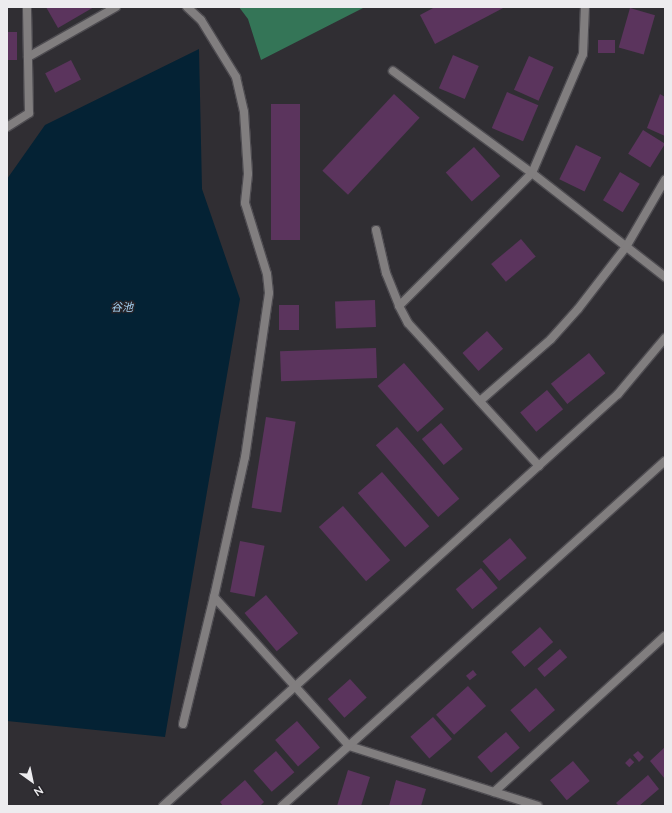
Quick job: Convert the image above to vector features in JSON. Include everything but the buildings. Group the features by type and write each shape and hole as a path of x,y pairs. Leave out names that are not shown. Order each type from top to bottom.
{"street":[{"path":"7,127 29,113 27,7"},
{"path":"28,57 116,7"},
{"path":"183,724 214,597 245,457 269,294 245,203 248,174 244,112 236,77 201,20 187,7"},
{"path":"399,306 532,173 583,54 585,7"},
{"path":"393,71 532,173 665,277"},
{"path":"480,401 551,339 626,247 665,180"},
{"path":"376,230 386,273 399,306 408,323 539,466"},
{"path":"163,806 618,394 665,338"},
{"path":"282,806 665,461"},
{"path":"214,597 294,688 349,746 538,806"},
{"path":"494,792 665,636"}],"green space":[{"path":"239,7 365,7 261,60 248,19"}],"water":[{"name":"谷池","path":"199,49 202,189 240,299 165,737 7,721 7,179 45,125"}]}
